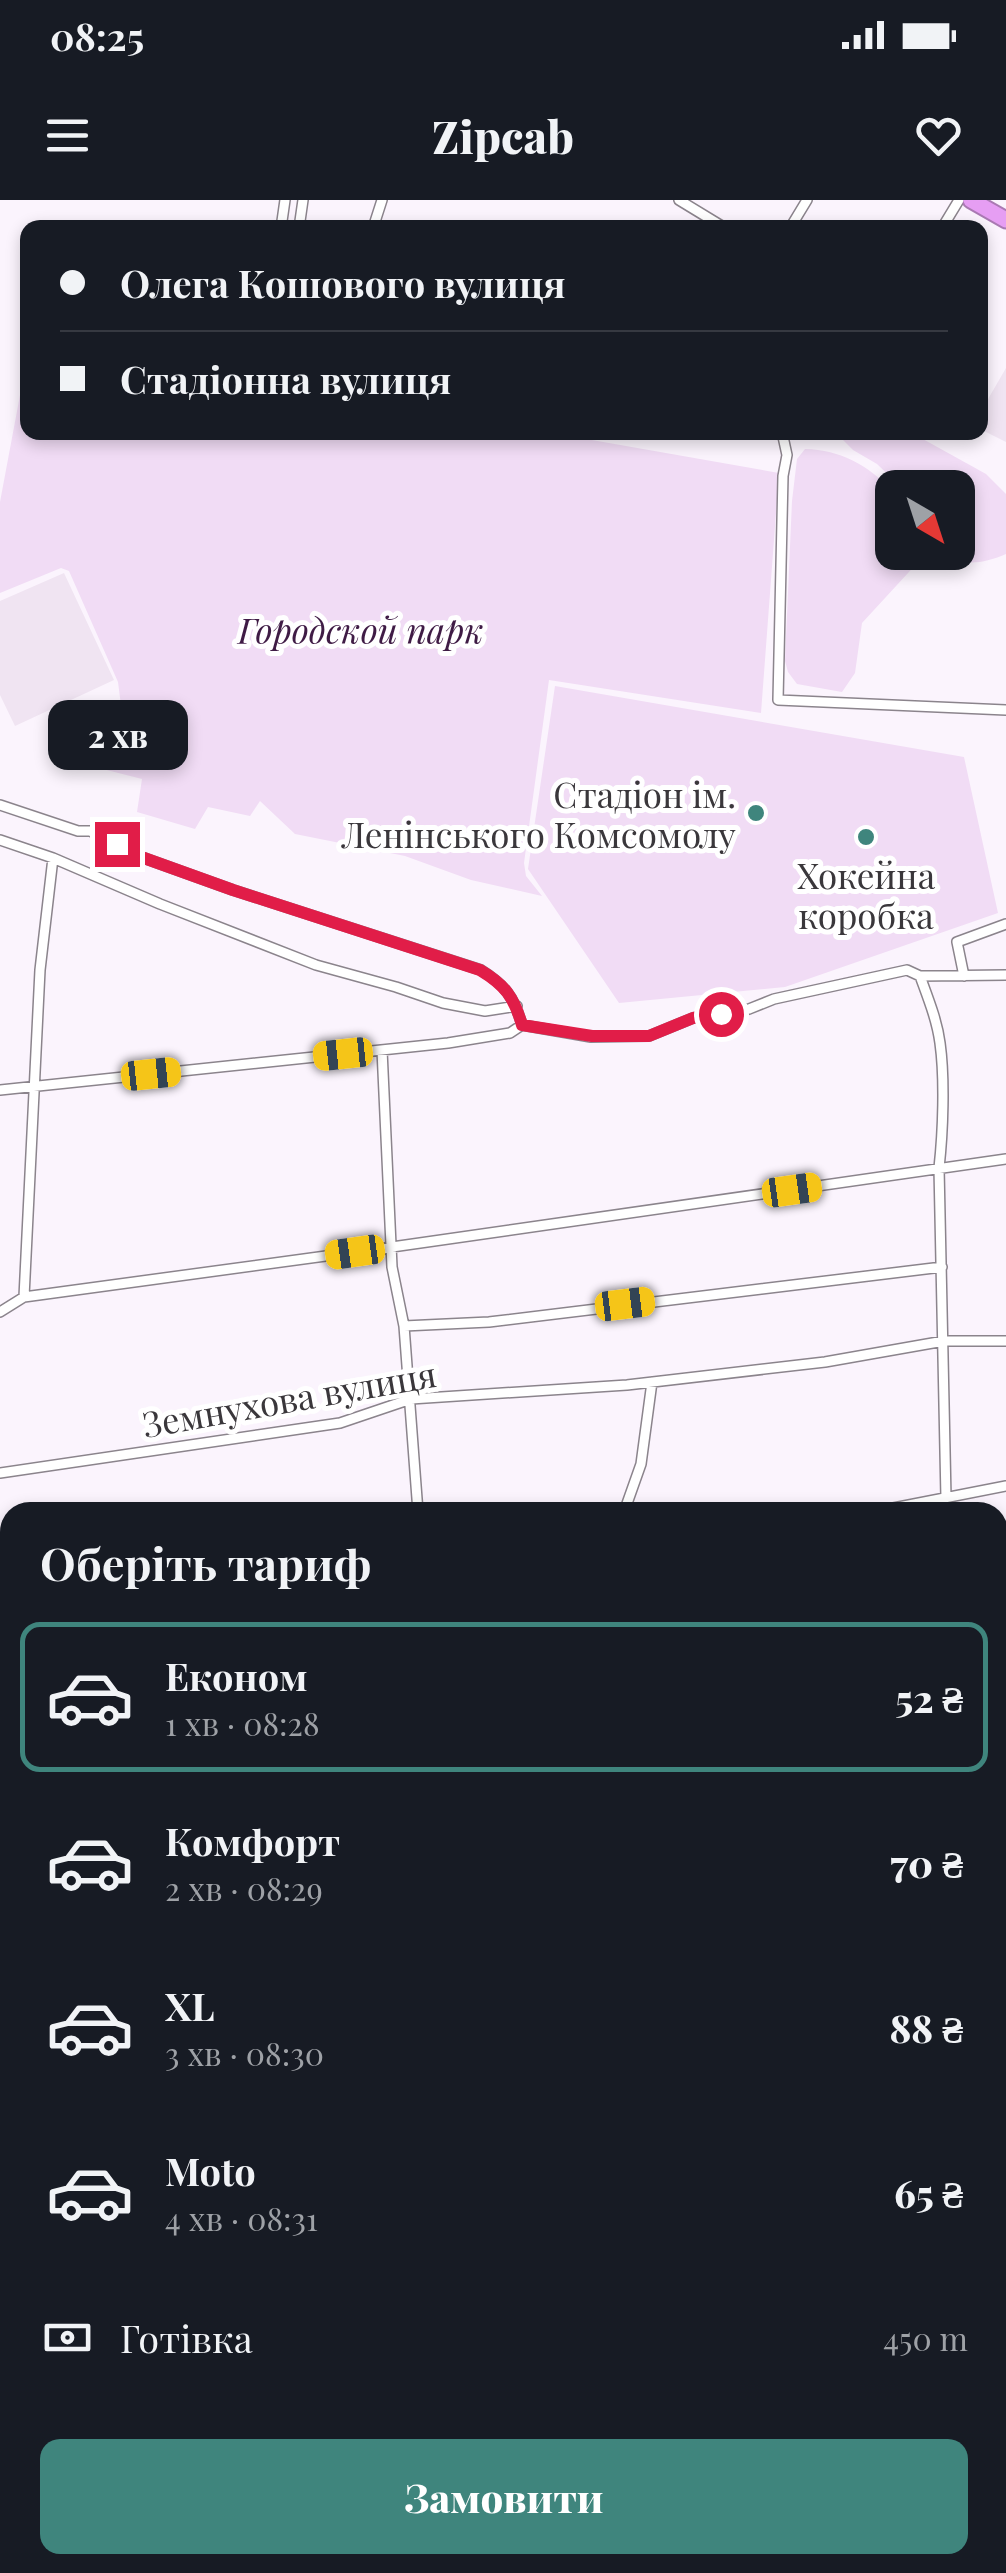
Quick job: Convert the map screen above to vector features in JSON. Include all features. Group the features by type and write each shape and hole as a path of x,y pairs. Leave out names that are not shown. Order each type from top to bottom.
{"highway":[{"path":"971,200 1006,220"}],"street":[{"path":"679,200 712,220"},
{"path":"784,440 787,456 778,700 1006,710"},
{"path":"0,805 78,831 90,831 144,858 233,890 480,970 498,981 518,1006 522,1025"},
{"path":"0,840 316,965 396,986 443,1004 485,1010 518,1006"},
{"path":"24,1296 40,970 53,858"},
{"path":"964,976 957,942 1006,924"},
{"path":"0,1090 497,1036 522,1025 592,1036 649,1036 693,1018 749,1009 774,999 906,970 920,976 1006,975"},
{"path":"920,976 940,1045 946,1498"},
{"path":"382,1050 392,1267 404,1326 417,1502"},
{"path":"0,1312 24,1296 1006,1160"},
{"path":"404,1326 489,1322 942,1267"},
{"name":"Земнухова вулиця","path":"0,1473 340,1422 411,1399 652,1382 825,1362 944,1341 1006,1341"},
{"path":"628,1502 641,1464 652,1382"},
{"path":"932,1502 1006,1486"}],"shaded area":[{"path":"1006,368 1006,442 988,433 988,399"},
{"path":"64,573 114,680 15,726 0,695 0,601"}],"green space":[{"name":"Городской парк","path":"20,395 20,440 592,440 779,473 761,713 549,680 524,863 526,876 542,896 471,880 405,856 295,834 260,801 250,816 208,807 195,829 137,812 142,779 79,763 75,734 124,729 118,682 69,571 61,568 0,593 0,502"},
{"path":"843,440 925,440 986,474 1006,494 1006,554 975,562 975,470 883,470"},
{"path":"805,449 818,450 842,456 875,475 875,570 911,570 862,623 855,673 842,692 797,684 785,661 797,459"},
{"name":"Стадіон ім. Ленінського Комсомолу","path":"555,686 964,757 998,913 785,987 619,1003 528,869"}],"place":[{"name":"Стадіон ім. Ленінського Комсомолу","path":"756,813"},
{"name":"Хокейна коробка","path":"866,837"}],"route":[{"path":"117,844 144,858 233,890 480,970 498,981 509,994 518,1006 522,1025 592,1036 649,1036 693,1018 721,1014"}]}
